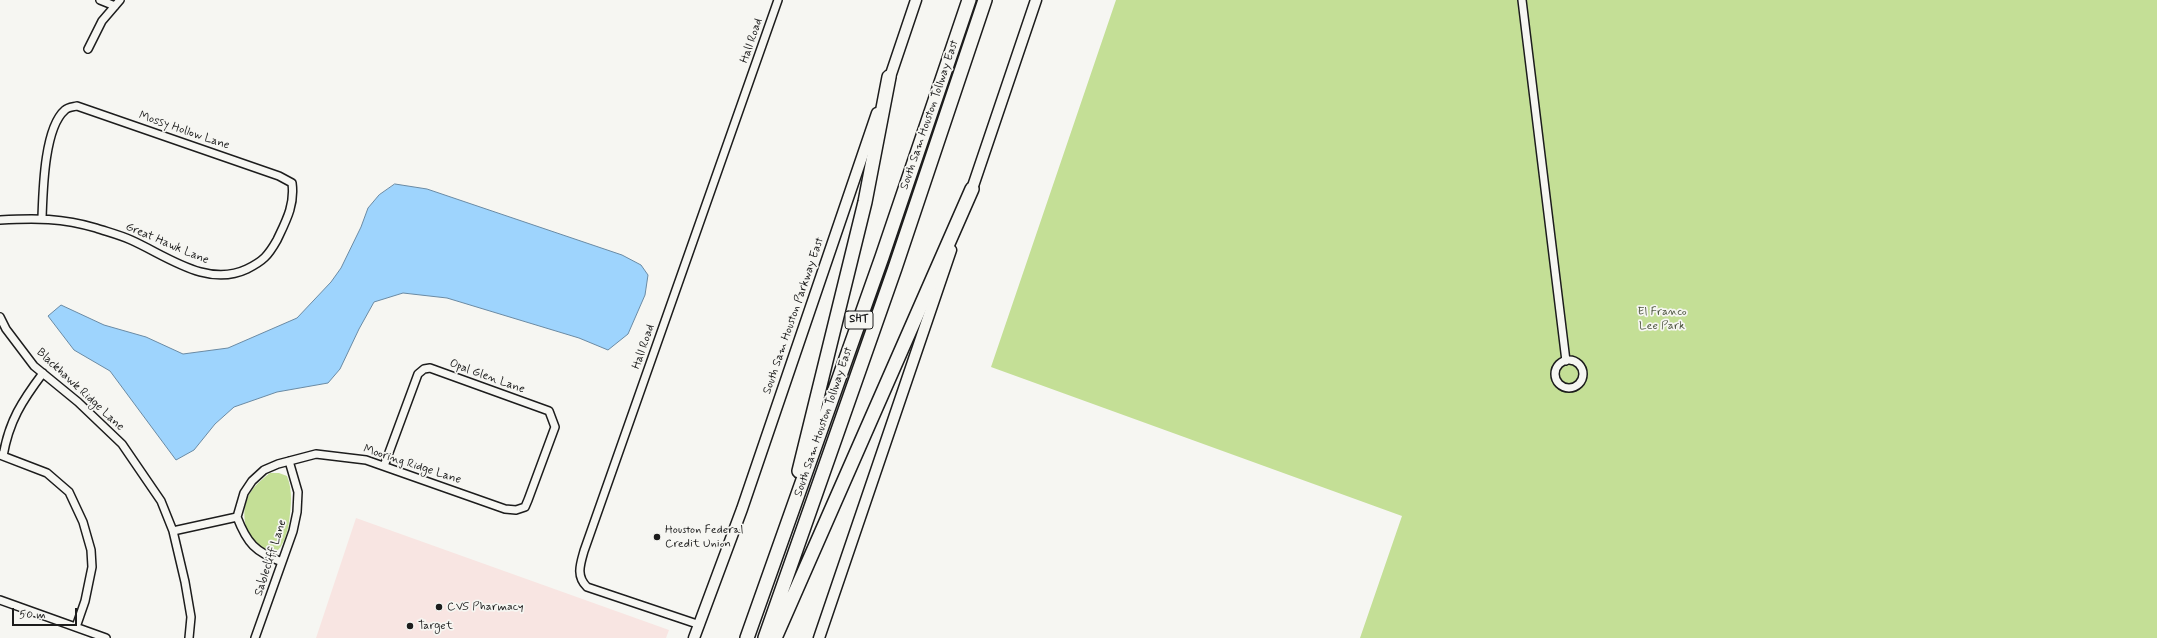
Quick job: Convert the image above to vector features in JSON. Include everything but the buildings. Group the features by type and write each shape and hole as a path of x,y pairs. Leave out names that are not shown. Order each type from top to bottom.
{"highway":[{"name":"South Sam Houston Tollway East","path":"747,638 969,0"},
{"name":"South Sam Houston Tollway East","path":"764,638 897,261 985,0"},
{"path":"785,531 817,389 865,202 890,77"},
{"path":"775,638 842,481 896,366 972,189"}],"main road":[{"name":"South Sam Houston Parkway East","path":"694,638 742,510 916,0"},
{"path":"819,638 1036,0"}],"street":[{"path":"88,49 102,21 117,3 100,0"},
{"name":"Hall Road","path":"700,625 587,586 581,581 579,573 584,551 778,0"},
{"path":"1522,0 1566,361"},
{"name":"Mossy Hollow Lane","path":"42,218 44,174 53,132 59,117 66,108 77,106 279,176 292,183"},
{"name":"Great Hawk Lane","path":"0,220 42,218 70,221 130,239 190,268 213,275 237,274 263,261 276,242 288,217 294,196 292,183"},
{"name":"Blackhawk Ridge Lane","path":"0,317 6,329 34,366 78,402 122,444 161,501 173,531 191,617 189,638"},
{"path":"1566,361 1575,362 1583,372 1579,385 1571,389 1561,386 1555,375 1558,366 1566,361"},
{"name":"Opal Glen Lane","path":"384,466 418,374 424,369 430,368 550,411 555,427 525,507"},
{"path":"43,373 20,404 12,420 2,456 47,473 69,492 83,522 91,550 92,567 85,601 76,627"},
{"name":"Mooring Ridge Lane","path":"237,517 244,492 252,481 264,470 289,461 316,454 366,460 505,509 516,510 525,507"},
{"name":"Sablecliff Lane","path":"255,638 282,562 297,512 298,492 289,461"},
{"path":"173,531 237,517 249,543 258,551 282,562"},
{"path":"0,600 106,638"}],"shaded area":[{"path":"356,518 669,630 666,638 316,638"}],"green space":[{"name":"El Franco Lee Park","path":"1116,0 2157,0 2157,638 1360,638 1402,516 991,367"},
{"path":"270,473 279,473 287,476 291,499 288,530 285,539 275,552 265,551 256,543 248,532 244,514 248,496 253,488"}],"water":[{"path":"395,184 427,189 622,255 641,265 648,275 645,295 628,334 608,350 579,338 447,298 403,293 374,302 340,369 328,383 277,392 234,407 215,424 194,450 176,460 110,371 74,350 48,316 61,305 104,325 146,337 183,354 228,348 297,318 331,282 341,268 361,227 368,208 379,195"}],"place":[{"name":"Houston Federal Credit Union","path":"657,537"},
{"name":"CVS Pharmacy","path":"439,607"},
{"name":"Target","path":"410,626"}]}
